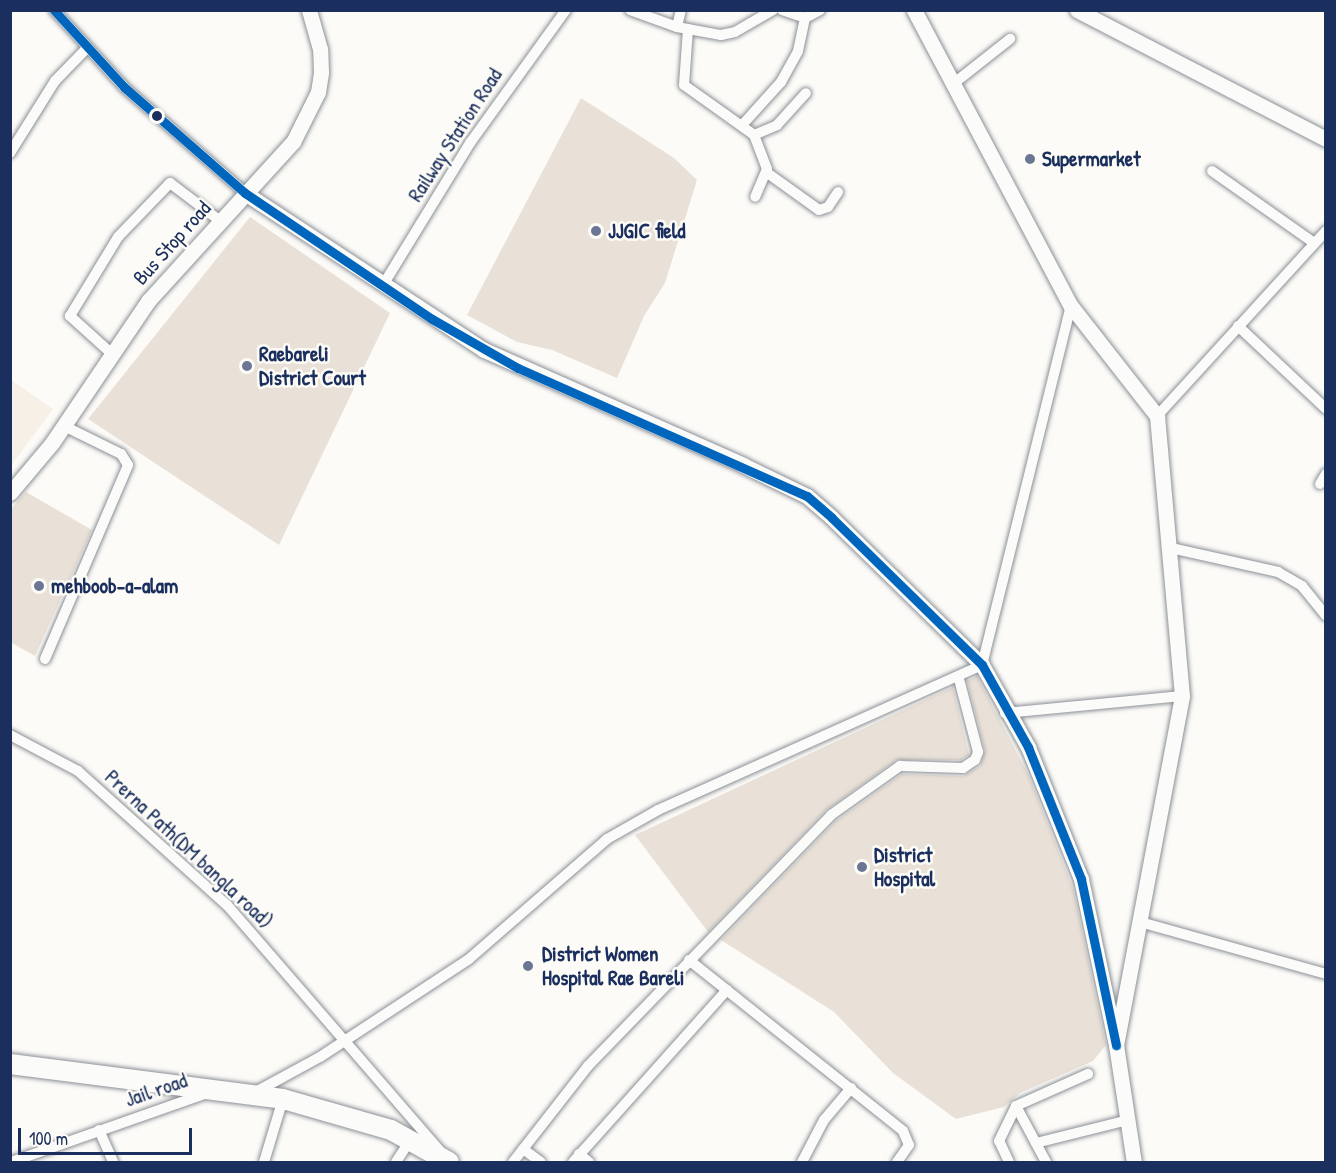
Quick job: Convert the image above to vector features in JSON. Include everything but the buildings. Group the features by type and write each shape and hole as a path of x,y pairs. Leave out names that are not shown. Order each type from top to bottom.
{"highway":[{"path":"10,1064 283,1100 411,1139 449,1162"}],"street":[{"path":"54,10 86,49 245,193 383,285 518,368 807,496 982,665 1005,713 1037,766 1081,879 1116,1045 1134,1162"},
{"name":"Bus Stop road","path":"10,493 64,426 149,300 219,220 293,142 318,92 320,49 309,10"},
{"name":"Railway Station Road","path":"383,285 470,143 566,10"},
{"path":"630,10 682,28 735,32 769,11"},
{"path":"681,10 684,85 744,123 754,135 766,172 819,210 828,207 838,192"},
{"path":"782,10 805,18 820,10"},
{"path":"914,10 1071,306 1157,416 1171,548 1182,696 1116,1045"},
{"path":"1077,10 1326,139"},
{"path":"744,123 782,82 798,51 805,18"},
{"path":"953,84 1010,39"},
{"path":"10,153 49,89 86,49"},
{"path":"754,135 777,125 806,93"},
{"path":"1212,171 1314,243"},
{"path":"755,197 766,172"},
{"path":"112,354 70,316 118,237 170,183 219,220"},
{"path":"1157,416 1326,231"},
{"path":"249,1095 347,1040 469,959 608,839 658,810 959,679 982,665 1071,306"},
{"path":"1238,326 1326,409"},
{"path":"45,659 128,465 121,454 64,426"},
{"path":"1171,548 1278,572 1302,586 1324,610"},
{"path":"513,1162 588,1066 814,831 888,771 914,764 963,768 975,760 978,752 959,679"},
{"path":"1005,713 1182,696"},
{"name":"Prerna Path(DM bangla road)","path":"10,735 78,771 126,812 226,905 347,1040 449,1162"},
{"path":"1140,922 1326,974"},
{"path":"689,960 851,1088 908,1137 906,1152 897,1162"},
{"path":"589,1162 576,1158 727,990"},
{"path":"1010,1162 999,1141 1016,1106 1088,1074"},
{"path":"802,1162 824,1120 851,1088"},
{"name":"Jail road","path":"10,1162 213,1091"},
{"path":"264,1162 283,1100"},
{"path":"1016,1106 1046,1162"},
{"path":"1036,1143 1128,1120"},
{"path":"99,1130 113,1162"},
{"path":"396,1162 411,1139"},
{"path":"523,1149 541,1162"}],"shaded area":[{"path":"11,380 53,409 11,466"}],"transit line":[{"path":"54,10 124,87 245,193 432,319 518,368 807,496 832,518 982,665 1028,747 1081,879 1116,1045"}],"place":[{"name":"Supermarket","path":"1030,159"},
{"name":"JJGIC field","path":"596,231"},
{"name":"Raebareli District Court","path":"247,366"},
{"name":"mehboob-a-alam","path":"39,586"},
{"name":"District Hospital","path":"862,867"},
{"name":"District Women Hospital Rae Bareli","path":"528,966"}]}
